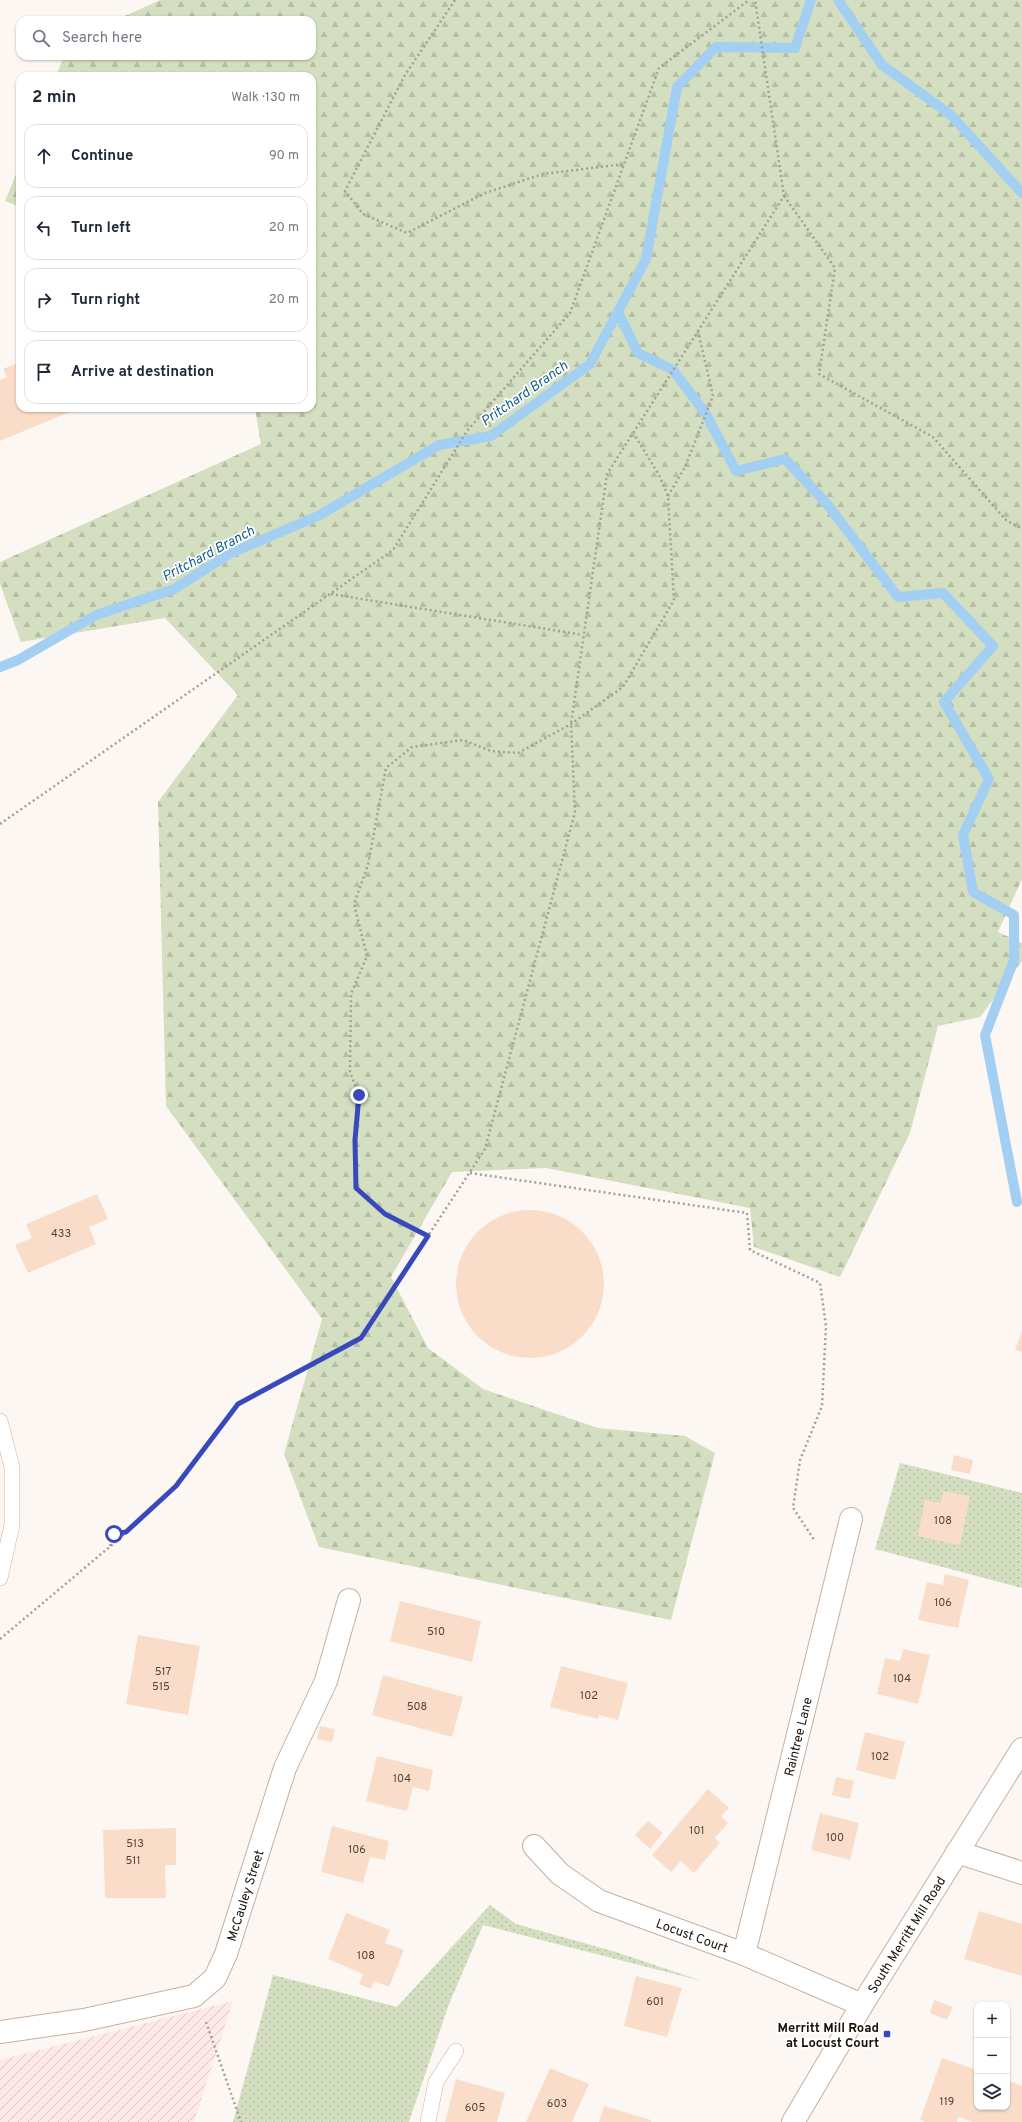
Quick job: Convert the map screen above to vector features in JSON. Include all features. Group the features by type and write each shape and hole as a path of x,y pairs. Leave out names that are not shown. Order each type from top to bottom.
{"street":[{"name":"Raintree Lane","path":"744,1954 851,1519"},
{"name":"McCauley Street","path":"0,2032 84,2020 194,1996 215,1978 226,1954 286,1768 326,1682 349,1600"},
{"name":"South Merritt Mill Road","path":"793,2122 862,2005 1022,1749"},
{"name":"Locust Court","path":"534,1846 560,1874 599,1901 744,1954 862,2005"},
{"path":"957,1852 1022,1873"}],"lane":[{"path":"0,1421 12,1467 12,1524 0,1578"},
{"path":"428,2122 436,2082 456,2051"}],"path":[{"path":"455,0 405,75 345,191 363,214 407,233 485,193 544,174 624,164"},
{"path":"0,824 393,550 467,431 570,313 659,68 749,0"},
{"path":"755,0 784,196 835,268 819,374 932,437 1006,520 1022,530"},
{"path":"0,1639 110,1547 176,1486 238,1404 361,1338 485,1149 575,812 571,724 607,474 634,434 784,196"},
{"path":"668,496 685,467 713,396 698,331"},
{"path":"428,1236 385,1214 356,1188 355,1140 359,1095 350,1072 350,994 367,956 354,904 368,865 386,768 412,747 463,740 491,751 518,752 571,724 623,687 674,600 668,496 659,475 634,434"},
{"path":"330,594 583,635"},
{"path":"470,1173 747,1213 750,1250 820,1283 826,1326 822,1406 800,1460 793,1508 837,1574"},
{"path":"110,1547 114,1534 126,1532"},
{"path":"194,1996 211,2030 241,2122"}],"shaded area":[{"path":"233,2001 194,2122 0,2122 0,2060"}],"green space":[{"path":"160,0 1022,0 1022,879 998,932 1022,943 1022,961 980,1017 938,1026 910,1133 840,1277 754,1247 750,1208 546,1168 452,1172 391,1277 428,1348 483,1389 598,1428 685,1436 715,1453 671,1620 319,1547 284,1454 322,1319 166,1106 158,802 238,695 165,618 21,642 0,584 0,562 261,444 256,412 316,412 316,72 58,72 62,60 316,60 316,16 125,16"},
{"path":"16,175 16,205 5,201"},
{"path":"900,1463 1022,1493 1022,1588 875,1549"},
{"path":"490,1905 516,1924 616,1952 702,1981 483,1925 449,2004 409,2122 233,2122 273,1975 397,2007"}],"building":[{"path":"16,364 16,412 69,412 0,441 0,380 7,377 3,369"},
{"path":"97,1194 108,1219 89,1227 96,1244 28,1273 15,1245 32,1238 26,1224"},
{"path":"530,1210 551,1213 565,1219 577,1227 587,1237 595,1249 601,1263 604,1284 601,1305 595,1319 587,1331 577,1341 565,1349 551,1355 530,1358 509,1355 495,1349 483,1341 473,1331 465,1319 459,1305 456,1284 459,1263 465,1249 473,1237 483,1227 495,1219 509,1213"},
{"path":"1022,1331 1022,1352 1015,1350"},
{"path":"954,1455 973,1460 970,1474 951,1470"},
{"path":"943,1491 970,1496 960,1545 918,1536 925,1500 941,1503"},
{"path":"945,1574 969,1580 958,1628 918,1620 927,1582 943,1585"},
{"path":"400,1601 481,1621 472,1662 390,1641"},
{"path":"138,1635 200,1646 188,1715 126,1704"},
{"path":"903,1649 930,1655 918,1704 877,1694 885,1658 900,1661"},
{"path":"561,1666 628,1683 618,1720 599,1715 598,1719 550,1707"},
{"path":"383,1675 463,1697 452,1737 372,1715"},
{"path":"320,1726 335,1729 332,1742 317,1739"},
{"path":"865,1732 905,1742 895,1780 856,1770"},
{"path":"377,1756 433,1770 429,1791 413,1787 407,1811 366,1801"},
{"path":"836,1777 854,1781 850,1799 832,1795"},
{"path":"708,1789 729,1808 721,1816 728,1823 715,1838 720,1843 694,1873 681,1861 671,1872 652,1855"},
{"path":"820,1813 859,1823 850,1860 811,1850"},
{"path":"648,1821 663,1833 650,1849 635,1835"},
{"path":"332,1826 389,1841 385,1860 370,1857 363,1883 321,1872"},
{"path":"176,1828 176,1865 165,1865 166,1898 105,1898 103,1830"},
{"path":"979,1911 1022,1924 1022,1976 964,1959"},
{"path":"346,1913 390,1930 385,1943 404,1950 389,1987 374,1981 371,1989 359,1984 363,1974 328,1959"},
{"path":"636,1976 682,1988 667,2037 624,2026"},
{"path":"934,2000 953,2007 947,2020 930,2013"},
{"path":"942,2058 974,2069 974,2110 1010,2110 1010,2081 1022,2086 1022,2122 973,2122 959,2117 957,2122 926,2122 920,2120"},
{"path":"550,2068 589,2084 572,2122 526,2122"},
{"path":"456,2079 505,2093 497,2122 445,2122"},
{"path":"604,2106 651,2120 651,2122 599,2122"}],"waterway":[{"name":"Pritchard Branch","path":"0,667 18,660 96,615 174,589 231,553 318,516 439,445 491,436 590,364 646,259 677,87 716,47 795,48 811,0"},
{"path":"838,0 882,65 951,115 1022,193"},
{"path":"618,312 638,353 673,370 706,414 736,471 785,459 827,504 898,597 943,593 993,646 944,702 989,779 963,835 973,892 1014,915 1014,960 985,1035 1017,1202"}],"place":[{"name":"Merritt Mill Road at Locust Court","path":"887,2034"}],"route":[{"path":"114,1534 126,1532 176,1486 238,1404 361,1338 428,1236 385,1214 356,1188 355,1140 359,1095"}]}
